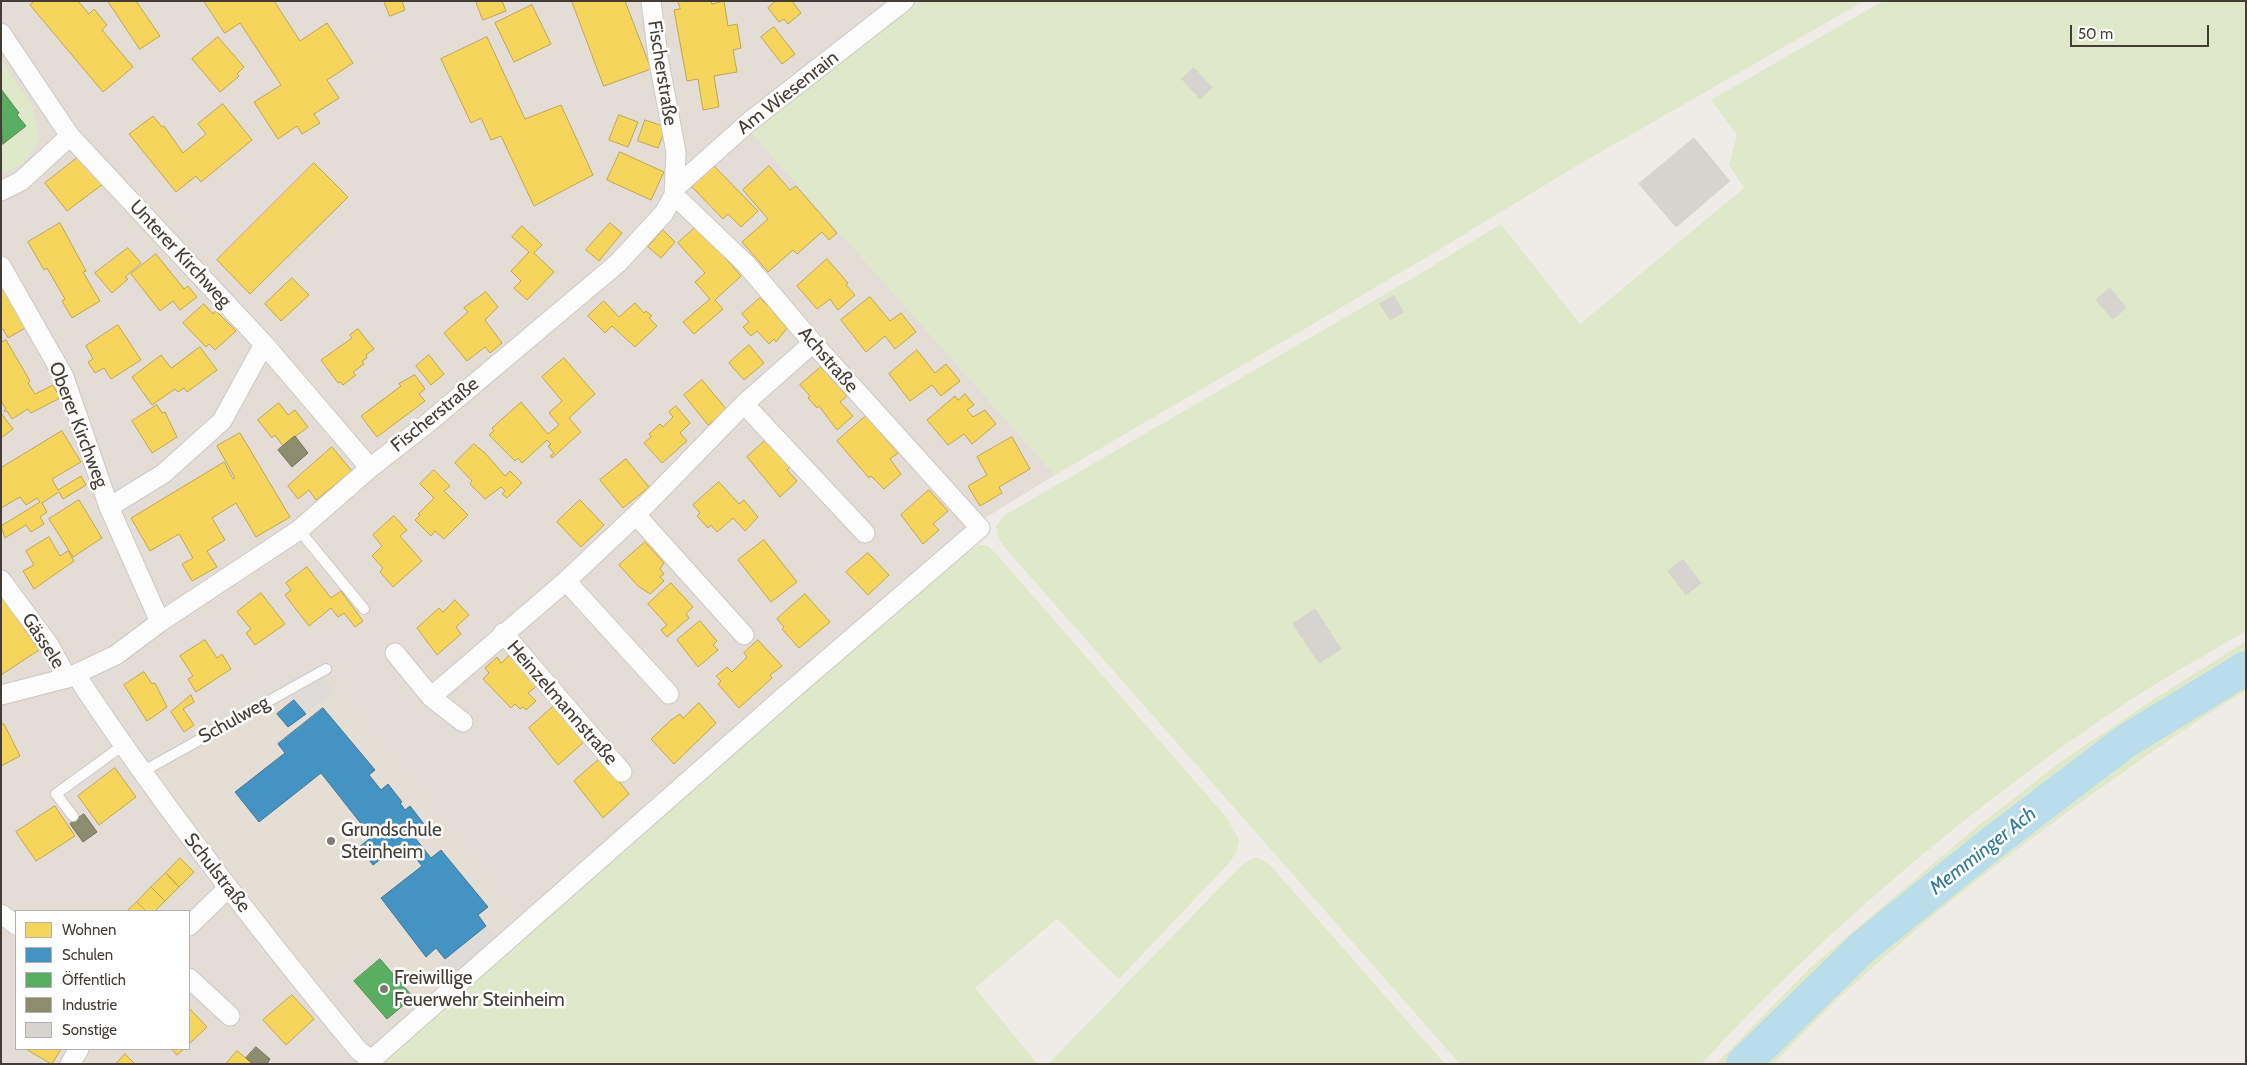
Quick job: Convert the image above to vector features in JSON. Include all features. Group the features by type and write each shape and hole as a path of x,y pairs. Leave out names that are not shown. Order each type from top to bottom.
{"street":[{"name":"Fischerstraße","path":"1,695 71,676 116,654 160,622 299,530 370,468 429,422 618,263 664,213 675,191 676,152 658,56 651,1"},
{"name":"Am Wiesenrain","path":"675,191 749,122 904,1"},
{"name":"Unterer Kirchweg","path":"1,33 70,136 264,344 370,468"},
{"path":"1,191 21,180 70,136"},
{"name":"Achstraße","path":"370,1062 980,528 812,343 746,264 675,191"},
{"name":"Oberer Kirchweg","path":"1,266 64,376 109,507 160,622"},
{"name":"Heinzelmannstraße","path":"431,697 566,581 636,515 744,404 812,343"},
{"name":"Oberer Kirchweg","path":"109,507 163,474 222,421 264,344"},
{"path":"744,404 865,533"},
{"path":"636,515 744,634"},
{"name":"Gässele","path":"1,580 71,676"},
{"path":"566,581 669,694"},
{"name":"Heinzelmannstraße","path":"503,634 622,772"},
{"path":"395,653 431,697 463,722"},
{"name":"Schulstraße","path":"71,676 228,888 353,1044 370,1062"},
{"path":"190,925 228,888"},
{"path":"1,914 15,924"},
{"path":"190,979 230,1016"},
{"path":"70,1064 78,1050"}],"lane":[{"path":"299,530 364,609"},
{"name":"Schulweg","path":"142,772 326,668"},
{"path":"73,816 56,794 122,746"}],"shaded area":[{"path":"1,1 916,1 751,132 1055,475 975,524 363,1064 1,1064"},
{"name":"Grundschule Steinheim","path":"326,675 521,920 425,1005 372,942 317,988 156,775"},
{"path":"323,677 334,692 306,713 293,696"},
{"path":"486,926 497,940 452,981 440,963"}],"green space":[{"path":"916,1 1864,1 1578,165 1422,260 1055,475 750,131"},
{"path":"1883,1 2246,1 2246,631 2129,701 2014,782 1959,825 1904,870 1800,964 1701,1064 1460,1064 1006,549 998,538 996,526 1005,515 1413,278 1501,224 1580,324 1744,188 1729,165 1737,135 1711,100"},
{"path":"1,60 33,107 40,139 24,163 1,174"},
{"path":"979,545 987,545 999,557 1227,818 1239,840 1237,851 1229,863 1119,979 1057,919 975,988 1036,1062 1034,1064 385,1064 385,1060 894,611 969,550"},
{"path":"2246,641 2246,691 2187,728 2129,768 2049,825 1966,889 1847,991 1773,1064 1716,1064 1810,968 1978,826 2062,761 2142,707"},
{"path":"1253,858 1259,858 1270,865 1445,1064 1048,1064 1242,865"}],"building: Wohnen":[{"path":"35,1 78,1 89,14 94,9 107,25 102,30 133,67 103,92 30,5"},
{"path":"108,1 136,1 160,36 140,49"},
{"path":"204,1 274,1 300,41 327,23 353,63 327,80 339,98 314,114 320,123 302,134 297,126 278,139 254,102 281,85 240,23 225,33"},
{"path":"384,1 402,1 405,10 390,16"},
{"path":"476,1 502,1 506,11 483,20"},
{"path":"572,1 625,1 651,69 604,86"},
{"path":"678,1 711,1 712,4 724,1 728,26 737,24 741,48 733,50 737,72 714,76 719,107 703,110 698,79 687,81 674,10 680,9"},
{"path":"776,1 792,1 801,13 788,24 784,19 779,22 768,8"},
{"path":"532,5 551,44 514,62 495,23"},
{"path":"774,27 795,54 782,64 761,37"},
{"path":"218,37 244,67 237,74 239,76 220,92 192,59"},
{"path":"487,37 525,119 561,105 593,175 534,206 501,136 491,140 481,118 471,123 441,59"},
{"path":"223,104 252,140 201,182 196,176 176,192 129,134 153,116 162,127 164,126 183,153 206,134 198,124"},
{"path":"619,115 638,122 628,147 609,140"},
{"path":"645,120 666,127 658,148 638,141"},
{"path":"620,152 664,172 651,200 607,180"},
{"path":"81,155 103,184 67,211 45,183"},
{"path":"314,163 348,197 250,294 217,260"},
{"path":"714,166 758,211 741,227 728,214 723,219 692,187"},
{"path":"769,166 790,190 796,186 837,233 829,240 822,232 797,254 793,250 768,272 742,242 768,219 743,190"},
{"path":"60,223 86,271 83,272 100,301 72,318 62,301 65,299 47,268 44,270 28,242"},
{"path":"610,223 622,233 599,261 586,250"},
{"path":"522,226 542,245 534,253 554,272 527,300 514,288 521,281 511,271 529,252 512,237"},
{"path":"697,226 741,276 715,300 723,309 694,334 683,322 710,299 695,282 705,273 678,243"},
{"path":"663,230 675,242 661,258 648,247"},
{"path":"128,248 141,263 125,277 128,279 112,293 95,273"},
{"path":"156,254 184,289 188,286 197,297 180,310 173,301 160,311 131,274"},
{"path":"827,259 848,283 846,285 855,295 838,310 830,299 817,309 797,286"},
{"path":"292,278 309,295 281,321 265,304"},
{"path":"1,283 25,328 8,338 3,329 1,331"},
{"path":"486,292 498,307 485,320 502,343 490,353 485,347 467,361 444,333 468,312 464,308"},
{"path":"870,297 890,321 901,313 916,332 895,349 885,336 866,352 841,320"},
{"path":"760,298 768,306 771,303 777,310 774,313 787,328 776,342 774,339 769,344 757,331 751,336 743,327 749,322 742,314"},
{"path":"604,301 619,317 635,303 644,313 646,311 652,316 649,318 657,326 635,347 612,326 605,333 588,316"},
{"path":"204,304 213,314 216,311 236,331 215,350 209,344 206,347 183,323"},
{"path":"118,325 141,360 111,379 104,368 95,373 88,362 93,359 86,346"},
{"path":"358,329 374,349 362,361 364,364 353,372 356,375 343,385 340,382 338,383 321,360 352,338 350,335"},
{"path":"6,340 30,381 28,383 35,394 53,385 60,398 31,413 28,409 12,419 7,411 5,412 4,410 6,409 1,401 1,343"},
{"path":"749,345 764,363 744,380 729,363"},
{"path":"200,347 217,370 187,392 184,388 178,392 175,389 152,405 132,377 161,355 171,368"},
{"path":"917,350 935,373 946,364 960,381 941,396 932,385 910,401 889,374"},
{"path":"429,355 444,374 431,385 416,366"},
{"path":"564,358 595,394 569,418 581,432 552,458 550,456 554,453 548,446 551,444 547,440 522,463 518,458 515,461 489,435 494,431 492,428 521,402 548,434 559,425 549,413 562,401 542,377"},
{"path":"821,367 847,396 840,402 853,416 837,430 819,406 817,408 808,398 810,396 800,385"},
{"path":"415,375 425,389 419,394 425,401 377,437 361,416 401,386 399,384"},
{"path":"702,380 727,410 708,425 684,395"},
{"path":"965,394 974,405 967,410 973,417 985,410 996,424 972,444 964,434 948,445 927,420 955,396 958,400"},
{"path":"279,403 288,415 295,410 308,427 283,446 275,435 272,438 258,420"},
{"path":"157,405 162,413 165,412 177,437 152,453 132,421"},
{"path":"676,406 690,423 680,433 687,441 662,463 644,443 651,437 649,434 660,424 663,427 673,417 669,412"},
{"path":"1,413 13,429 1,438"},
{"path":"866,416 898,453 890,459 901,474 884,489 871,476 869,478 837,441"},
{"path":"62,431 81,462 52,479 58,490 81,476 86,485 63,499 59,492 42,503 47,512 40,517 44,524 31,532 26,525 5,538 1,526 40,502 37,498 26,505 20,497 1,508 1,468"},
{"path":"240,433 290,517 256,537 236,503 212,518 225,540 207,551 217,567 192,581 182,564 193,558 179,534 150,551 131,518 224,462 233,479 235,478 217,446"},
{"path":"769,437 793,464 787,470 797,481 780,497 747,457"},
{"path":"1012,437 1030,469 999,487 1002,493 980,506 968,486 987,475 977,457"},
{"path":"474,444 485,453 505,476 510,471 522,483 507,498 502,494 505,491 501,487 485,499 470,484 472,481 455,463"},
{"path":"332,447 352,471 316,500 309,490 298,499 288,486"},
{"path":"626,459 649,487 623,508 600,480"},
{"path":"434,470 450,486 444,491 468,515 444,539 435,531 431,536 415,520 420,515 418,514 434,498 420,484"},
{"path":"719,482 739,504 744,500 758,517 745,531 733,518 717,532 711,525 708,528 697,516 700,513 693,505"},
{"path":"929,490 948,511 933,524 939,530 923,544 901,515"},
{"path":"79,500 102,538 73,557 49,519"},
{"path":"580,500 604,525 581,547 557,522"},
{"path":"394,516 407,530 400,536 422,561 393,587 380,572 383,568 372,556 382,546 373,535"},
{"path":"49,537 60,556 68,551 74,561 34,589 23,571 34,565 26,551"},
{"path":"764,540 797,582 771,602 738,560"},
{"path":"645,542 664,563 660,569 664,574 660,577 664,581 650,594 638,586 619,565"},
{"path":"868,553 889,575 868,595 846,572"},
{"path":"307,567 331,598 341,591 363,621 355,627 344,613 338,617 331,608 309,626 285,595 291,590 286,583"},
{"path":"671,583 693,607 686,614 689,618 667,637 661,630 667,625 648,604"},
{"path":"261,593 285,624 255,645 246,633 251,629 237,612"},
{"path":"805,594 830,622 799,648 782,629 784,627 777,619"},
{"path":"1,595 39,650 1,675"},
{"path":"455,600 469,615 456,627 461,634 437,655 417,628 439,608 443,612"},
{"path":"700,621 717,641 713,645 718,650 698,667 677,640"},
{"path":"205,640 217,658 222,654 231,669 196,692 188,679 193,676 180,656"},
{"path":"758,640 782,666 770,675 772,678 739,708 718,684 721,681 716,676 727,667 732,672 747,657 744,653"},
{"path":"512,653 539,684 528,693 536,701 526,710 523,707 520,709 515,704 511,708 483,679 489,673 485,668 497,657 501,663"},
{"path":"144,672 152,684 155,683 167,707 147,721 124,685"},
{"path":"191,695 194,702 183,709 194,725 184,732 171,712"},
{"path":"699,703 716,723 674,764 651,739 671,720 680,714 683,718"},
{"path":"555,705 584,742 558,765 529,728"},
{"path":"4,724 20,756 1,766 1,725"},
{"path":"601,758 629,794 603,818 574,781"},
{"path":"115,768 136,797 99,825 78,796"},
{"path":"55,806 75,836 36,861 16,832"},
{"path":"180,858 194,872 179,887 166,873"},
{"path":"166,873 179,887 165,901 151,887"},
{"path":"151,887 165,901 156,910 145,910 137,902"},
{"path":"137,902 145,910 128,910"},
{"path":"292,995 314,1019 286,1045 263,1020"},
{"path":"190,1009 207,1027 190,1043"},
{"path":"28,1050 60,1050 52,1064"},
{"path":"173,1050 183,1050 177,1055"},
{"path":"237,1051 246,1058 253,1064 226,1064"},
{"path":"125,1054 135,1064 116,1064"}],"building: Schulen":[{"path":"294,700 306,714 288,727 277,714"},
{"path":"323,708 375,770 369,775 381,790 388,784 402,802 400,803 405,810 410,806 424,824 412,834 431,858 441,850 488,907 478,915 486,926 445,959 436,948 426,957 381,898 422,866 403,842 373,865 359,847 373,836 368,829 366,830 321,773 259,822 235,792 285,753 278,744"}],"building: Öffentlich":[{"path":"1,89 26,126 3,144"},
{"name":"Freiwillige Feuerwehr Steinheim","path":"380,959 413,997 387,1019 354,981"}],"building: Industrie":[{"path":"295,436 308,453 292,467 278,450"},
{"path":"84,814 97,832 83,842 70,824"},
{"path":"256,1047 270,1059 267,1064 253,1064 246,1058"}],"building: Sonstige":[{"path":"1194,68 1212,88 1200,99 1182,79"},
{"path":"1694,138 1730,181 1676,227 1639,184"},
{"path":"2110,288 2126,308 2113,319 2096,300"},
{"path":"1394,296 1403,312 1390,320 1380,304"},
{"path":"1683,560 1701,583 1686,595 1668,571"},
{"path":"1315,609 1341,649 1319,663 1293,624"}],"waterway":[{"name":"Memminger Ach","path":"1743,1064 1864,946 1992,843 2126,741 2246,668"}],"place":[{"name":"Grundschule Steinheim","path":"331,841"},
{"name":"Freiwillige Feuerwehr Steinheim","path":"384,989"}]}
